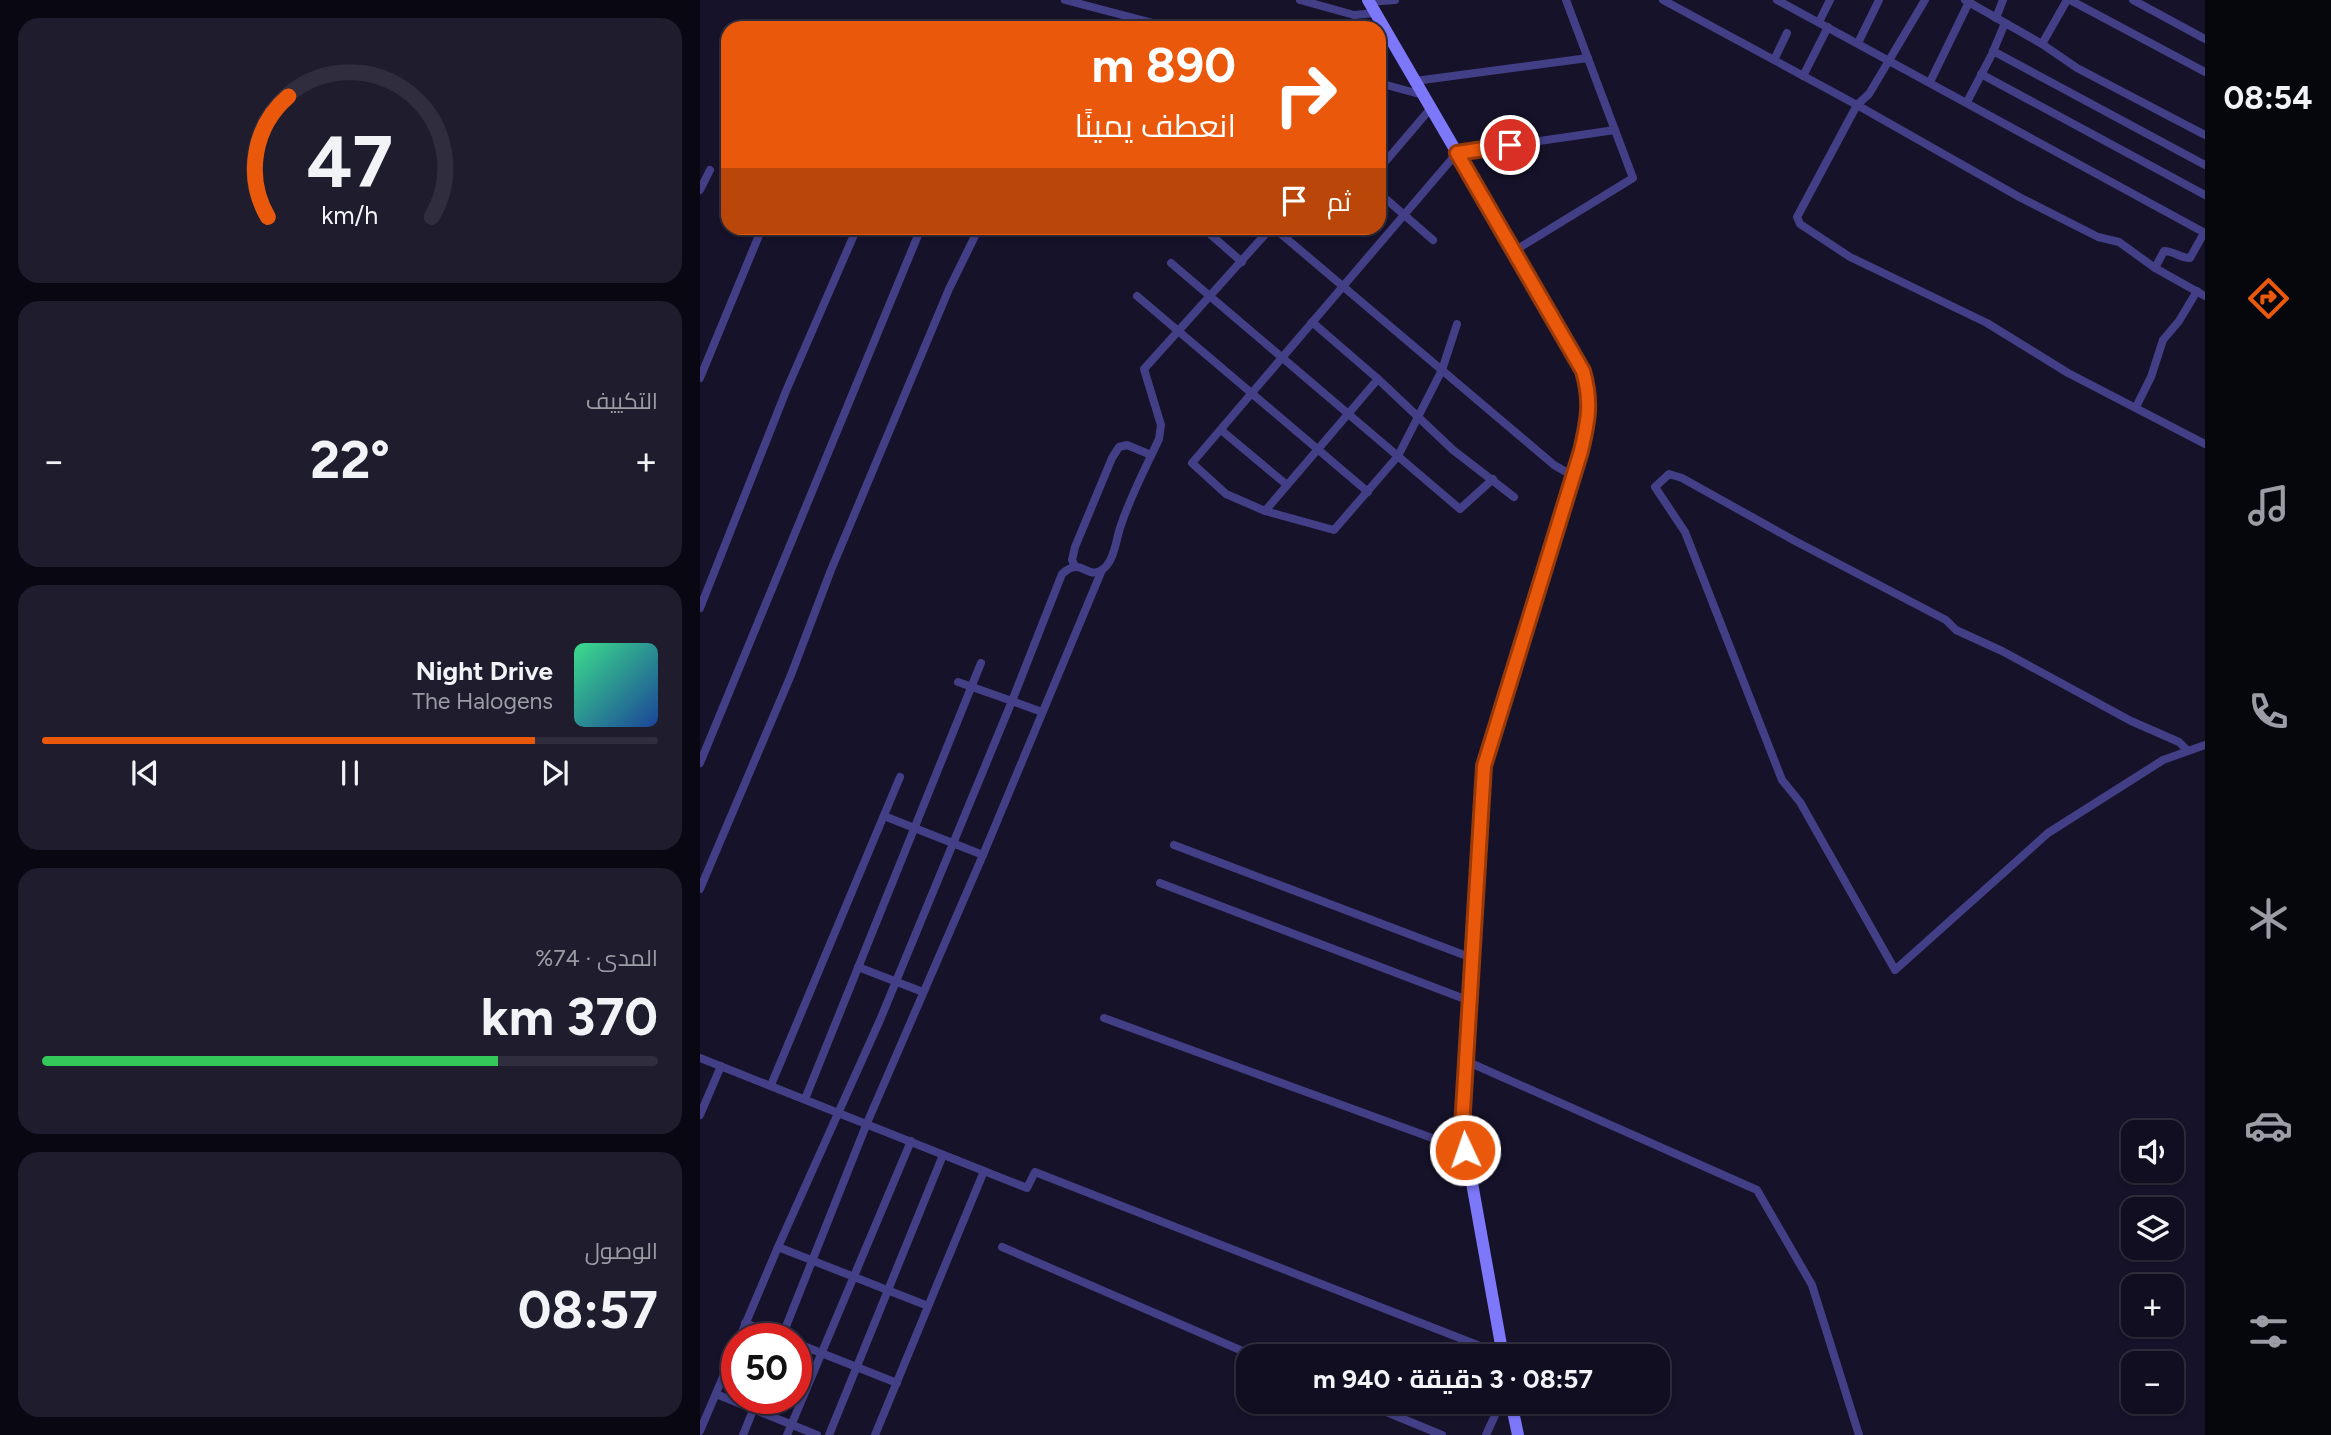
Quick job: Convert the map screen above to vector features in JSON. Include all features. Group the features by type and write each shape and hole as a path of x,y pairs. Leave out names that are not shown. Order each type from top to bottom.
{"main road":[{"path":"1371,5 1380,21"},
{"path":"1386,31 1583,371 1589,390 1587,428 1484,766 1462,1127 1501,1344"},
{"path":"1514,1414 1518,1435"}],"street":[{"path":"1065,0 1145,21"},
{"path":"1300,0 1354,15 1371,5 1395,0"},
{"path":"1514,251 1633,178 1566,0"},
{"path":"1663,0 2021,198 2098,237 2119,242 2155,268 2201,294 2163,340 2151,377 2136,407"},
{"path":"1819,22 1830,0"},
{"path":"1858,43 1879,0"},
{"path":"1925,0 1869,94 1857,105 1797,217 1800,225 1850,257 1987,323 2068,373 2205,444"},
{"path":"1996,18 2003,0"},
{"path":"2042,44 2069,0 2205,72"},
{"path":"2133,0 2205,39"},
{"path":"1930,82 1968,1 2042,44 2077,68 2205,135"},
{"path":"1784,2 2205,233 2190,258 2164,251 2155,268"},
{"path":"1967,102 2005,23"},
{"path":"1803,76 1828,27"},
{"path":"1774,60 1787,33"},
{"path":"1993,51 2205,165"},
{"path":"1415,80 1588,58"},
{"path":"1982,74 2205,195"},
{"path":"1386,85 1423,95"},
{"path":"1386,161 1431,108"},
{"path":"1457,324 1442,370 1398,456 1334,530 1265,511 1226,494 1192,464 1457,153 1615,130"},
{"path":"700,190 710,170"},
{"path":"1386,200 1433,240"},
{"path":"700,378 759,235"},
{"path":"700,608 786,391 854,235"},
{"path":"700,763 918,235"},
{"path":"1211,235 1242,262"},
{"path":"788,1323 867,1123 1102,570 1111,558 1121,525 1159,439 1161,425 1144,369 1267,235"},
{"path":"1281,235 1554,465 1573,476"},
{"path":"700,889 949,289 975,236"},
{"path":"1171,263 1460,509 1493,478"},
{"path":"1137,296 1368,492"},
{"path":"1312,323 1378,379 1453,450 1493,478 1514,497"},
{"path":"1265,511 1378,379"},
{"path":"1221,430 1287,485"},
{"path":"1075,566 1072,560 1075,547 1119,447 1127,445 1151,455"},
{"path":"2188,751 2179,743 1956,630 1946,620 1682,478 1669,474 1655,487 1685,531 1782,780 1800,802 1895,970 2049,833 2163,760 2205,745"},
{"path":"745,1323 896,981 1062,574 1075,566 1092,573 1102,570"},
{"path":"805,1099 981,663"},
{"path":"958,682 1042,712"},
{"path":"771,1085 901,777"},
{"path":"884,816 983,855"},
{"path":"1174,845 1472,958"},
{"path":"1160,883 1469,1001"},
{"path":"858,967 923,992"},
{"path":"1104,1018 1465,1150"},
{"path":"700,1058 1027,1188 1035,1172 1472,1344"},
{"path":"1466,1061 1757,1190 1812,1285 1859,1435"},
{"path":"700,1115 721,1066"},
{"path":"787,1435 911,1141"},
{"path":"829,1435 943,1155"},
{"path":"875,1435 984,1171"},
{"path":"778,1247 928,1306"},
{"path":"1002,1247 1236,1348"},
{"path":"812,1349 897,1383"},
{"path":"700,1431 721,1382"},
{"path":"716,1394 721,1396"},
{"path":"743,1435 751,1414"},
{"path":"763,1414 817,1435"},
{"path":"1392,1414 1442,1435"},
{"path":"1486,1435 1496,1414"}],"route":[{"path":"1465,1150 1462,1127 1484,766 1581,451 1590,407 1589,390 1583,371 1457,153 1510,145"}]}
